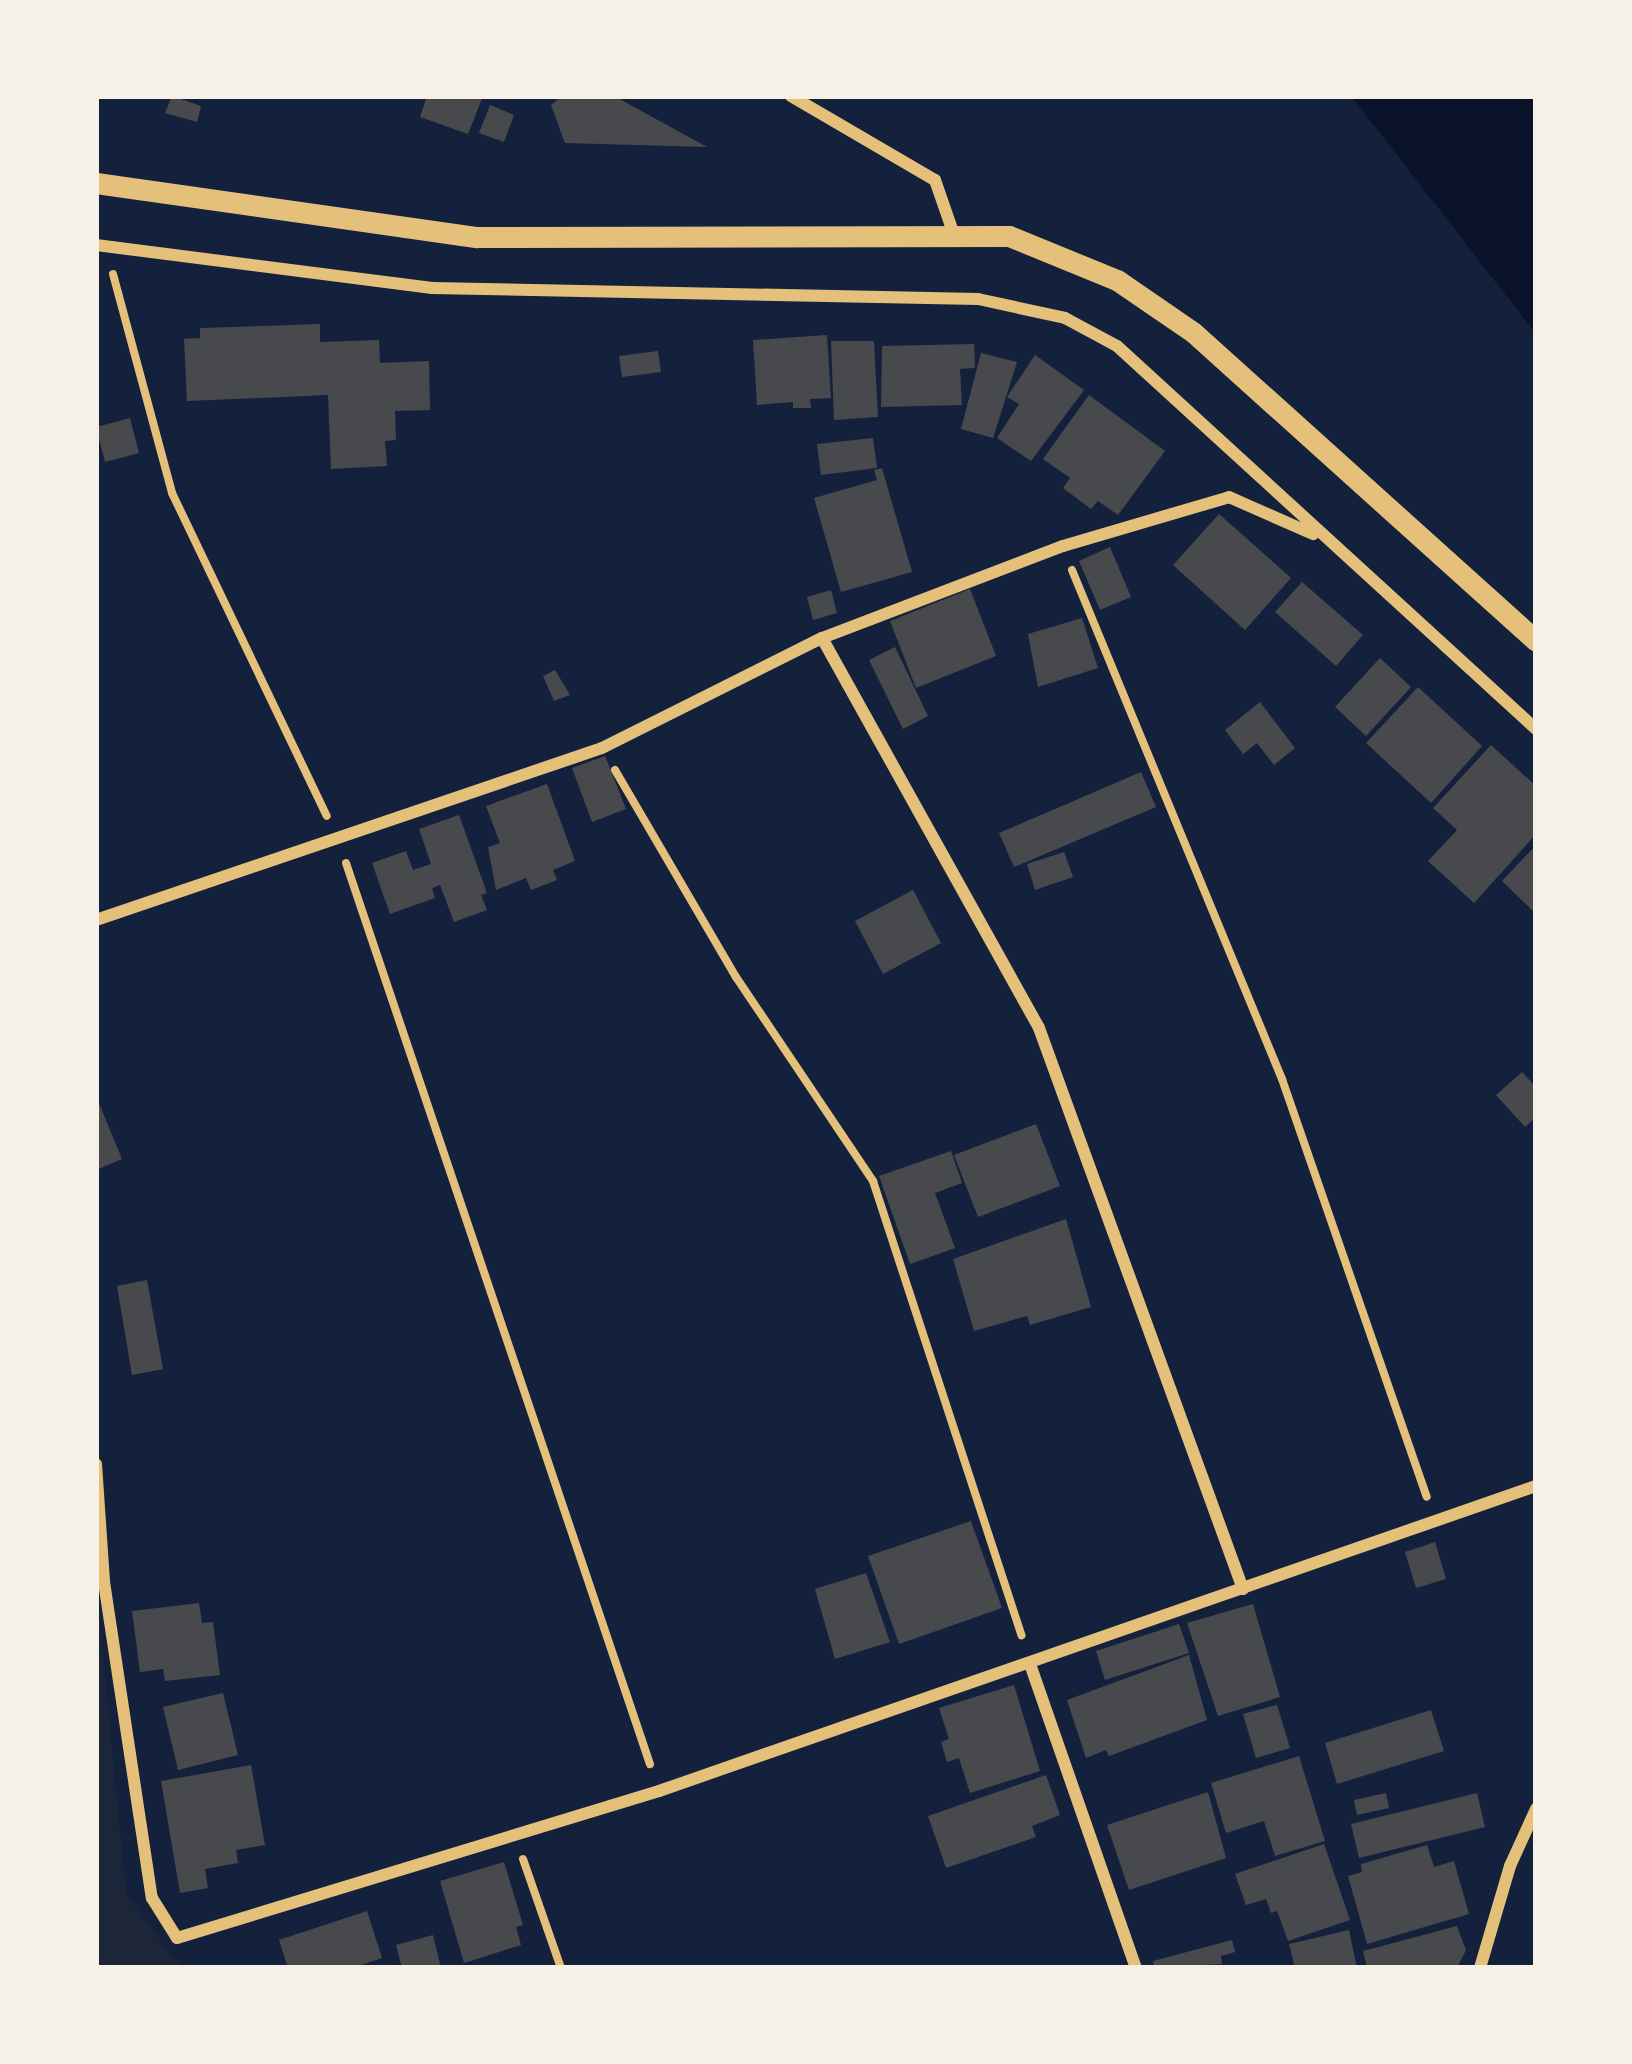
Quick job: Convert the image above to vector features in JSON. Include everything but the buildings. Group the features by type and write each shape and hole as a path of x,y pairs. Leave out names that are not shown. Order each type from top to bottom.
{"street":[{"path":"790,96 935,180 954,235"},
{"path":"96,183 477,237 1009,236 1117,280 1194,333 1536,641"},
{"path":"100,246 432,288 978,299 1020,304 1065,318 1117,346 1536,729"},
{"path":"96,920 602,748 822,638 1063,547 1229,496 1325,539"},
{"path":"822,638 1039,1028 1243,1589"},
{"path":"96,1464 104,1582 152,1898 177,1938 659,1791 1536,1486"},
{"path":"1030,1664 1136,1968"},
{"path":"1480,1968 1510,1866 1536,1809"}],"path":[{"path":"100,246 172,493 338,838 424,1079 659,1791"},
{"path":"1063,547 1282,1079 1435,1521"},
{"path":"602,748 736,977 873,1181 1030,1664"},
{"path":"514,1835 561,1968"}],"shaded area":[{"path":"1351,96 1536,96 1536,334"},
{"path":"96,1585 126,1893 174,1959 188,1968 96,1968"}]}
